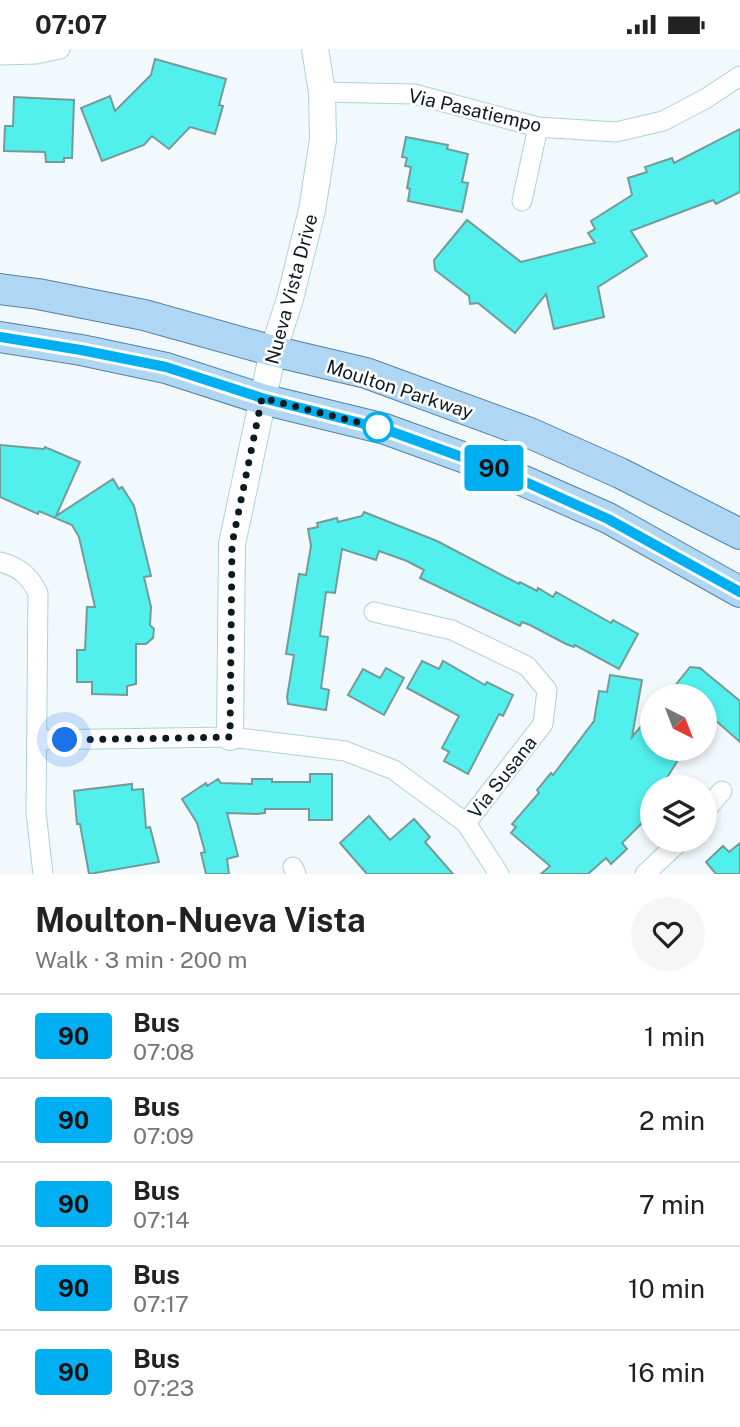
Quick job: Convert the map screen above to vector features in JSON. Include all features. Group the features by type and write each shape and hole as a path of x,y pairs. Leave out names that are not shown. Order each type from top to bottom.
{"main road":[{"name":"Moulton Parkway","path":"0,289 144,315 366,373 530,433 620,473 740,534"},
{"path":"0,337 166,367 262,398 384,429 501,471 608,519 740,592"}],"street":[{"path":"0,55 36,54 60,49"},
{"name":"Nueva Vista Drive","path":"230,737 232,544 262,398 312,209 323,140 322,92 316,49"},
{"name":"Via Pasatiempo","path":"322,92 414,94 538,127 616,132 663,121 705,99 740,76"},
{"path":"522,201 538,127"},
{"path":"0,562 19,569 31,579 38,593 36,812 43,874"},
{"name":"Via Susana","path":"374,613 452,630 527,666 547,690 543,724 466,824"},
{"path":"37,740 230,737 345,751 394,770 466,824 499,874"},
{"path":"717,797 722,791"},
{"path":"645,874 668,852"}],"building":[{"path":"155,59 226,79 219,105 223,106 215,134 190,127 169,149 152,136 144,145 102,161 81,108 110,96 115,111 151,75"},
{"path":"14,97 74,100 72,158 64,158 64,162 46,162 45,152 4,151 5,126 13,126"},
{"path":"740,129 740,192 716,204 713,200 631,231 647,256 598,287 604,317 554,329 546,294 515,333 478,303 470,304 469,296 435,270 434,260 467,220 521,262 595,243 588,233 595,229 591,221 632,195 628,178 647,172 645,167 672,158 674,163"},
{"path":"406,137 448,145 447,149 468,154 462,182 468,183 462,212 408,201 410,189 407,188 411,167 405,166 407,158 402,157"},
{"path":"0,445 45,447 80,462 56,516 113,479 119,489 122,487 134,506 151,576 144,577 151,607 150,625 154,629 153,638 146,644 136,644 136,684 127,686 127,695 92,694 92,682 77,682 77,650 85,650 87,607 95,607 79,537 72,525 0,497"},
{"path":"364,512 437,541 519,584 520,582 537,591 538,588 553,597 556,592 611,623 613,620 638,634 619,669 575,645 566,644 522,622 520,626 420,578 424,570 407,561 379,551 376,560 342,549 335,593 326,592 320,636 328,637 321,688 329,690 326,710 288,704 294,655 286,654 299,574 306,575 311,546 308,529 318,527 317,523 337,518 338,522 362,516"},
{"path":"422,661 439,669 443,661 485,685 487,682 513,695 503,716 499,714 468,774 444,761 449,752 442,748 459,716 407,688"},
{"path":"690,667 700,668 740,701 740,742 718,723 718,684 676,684"},
{"path":"386,668 404,678 384,715 348,695 363,669 380,678"},
{"path":"610,675 642,680 632,737 640,727 640,761 677,761 669,775 640,775 640,825 622,843 627,849 611,864 606,858 588,874 541,874 550,866 511,833 516,827 512,824 594,721 599,691 607,692"},
{"path":"310,774 332,774 332,820 309,820 309,809 265,809 265,813 257,814 227,813 238,856 227,859 229,874 206,874 201,853 205,852 197,823 182,799 206,783 207,786 218,779 221,783 252,784 252,779 310,782"},
{"path":"132,784 132,790 143,789 146,828 150,827 159,862 89,874 80,824 77,824 74,791"},
{"path":"369,816 390,840 414,819 430,837 425,842 453,874 367,874 340,843"},
{"path":"740,843 740,874 716,874 706,862 723,846 729,852"}],"bus line":[{"name":"90","path":"0,337 166,367 262,398 384,429 501,471 608,519 740,592"}],"route":[{"path":"65,740 230,737 232,544 262,398 384,429 378,427"}]}
